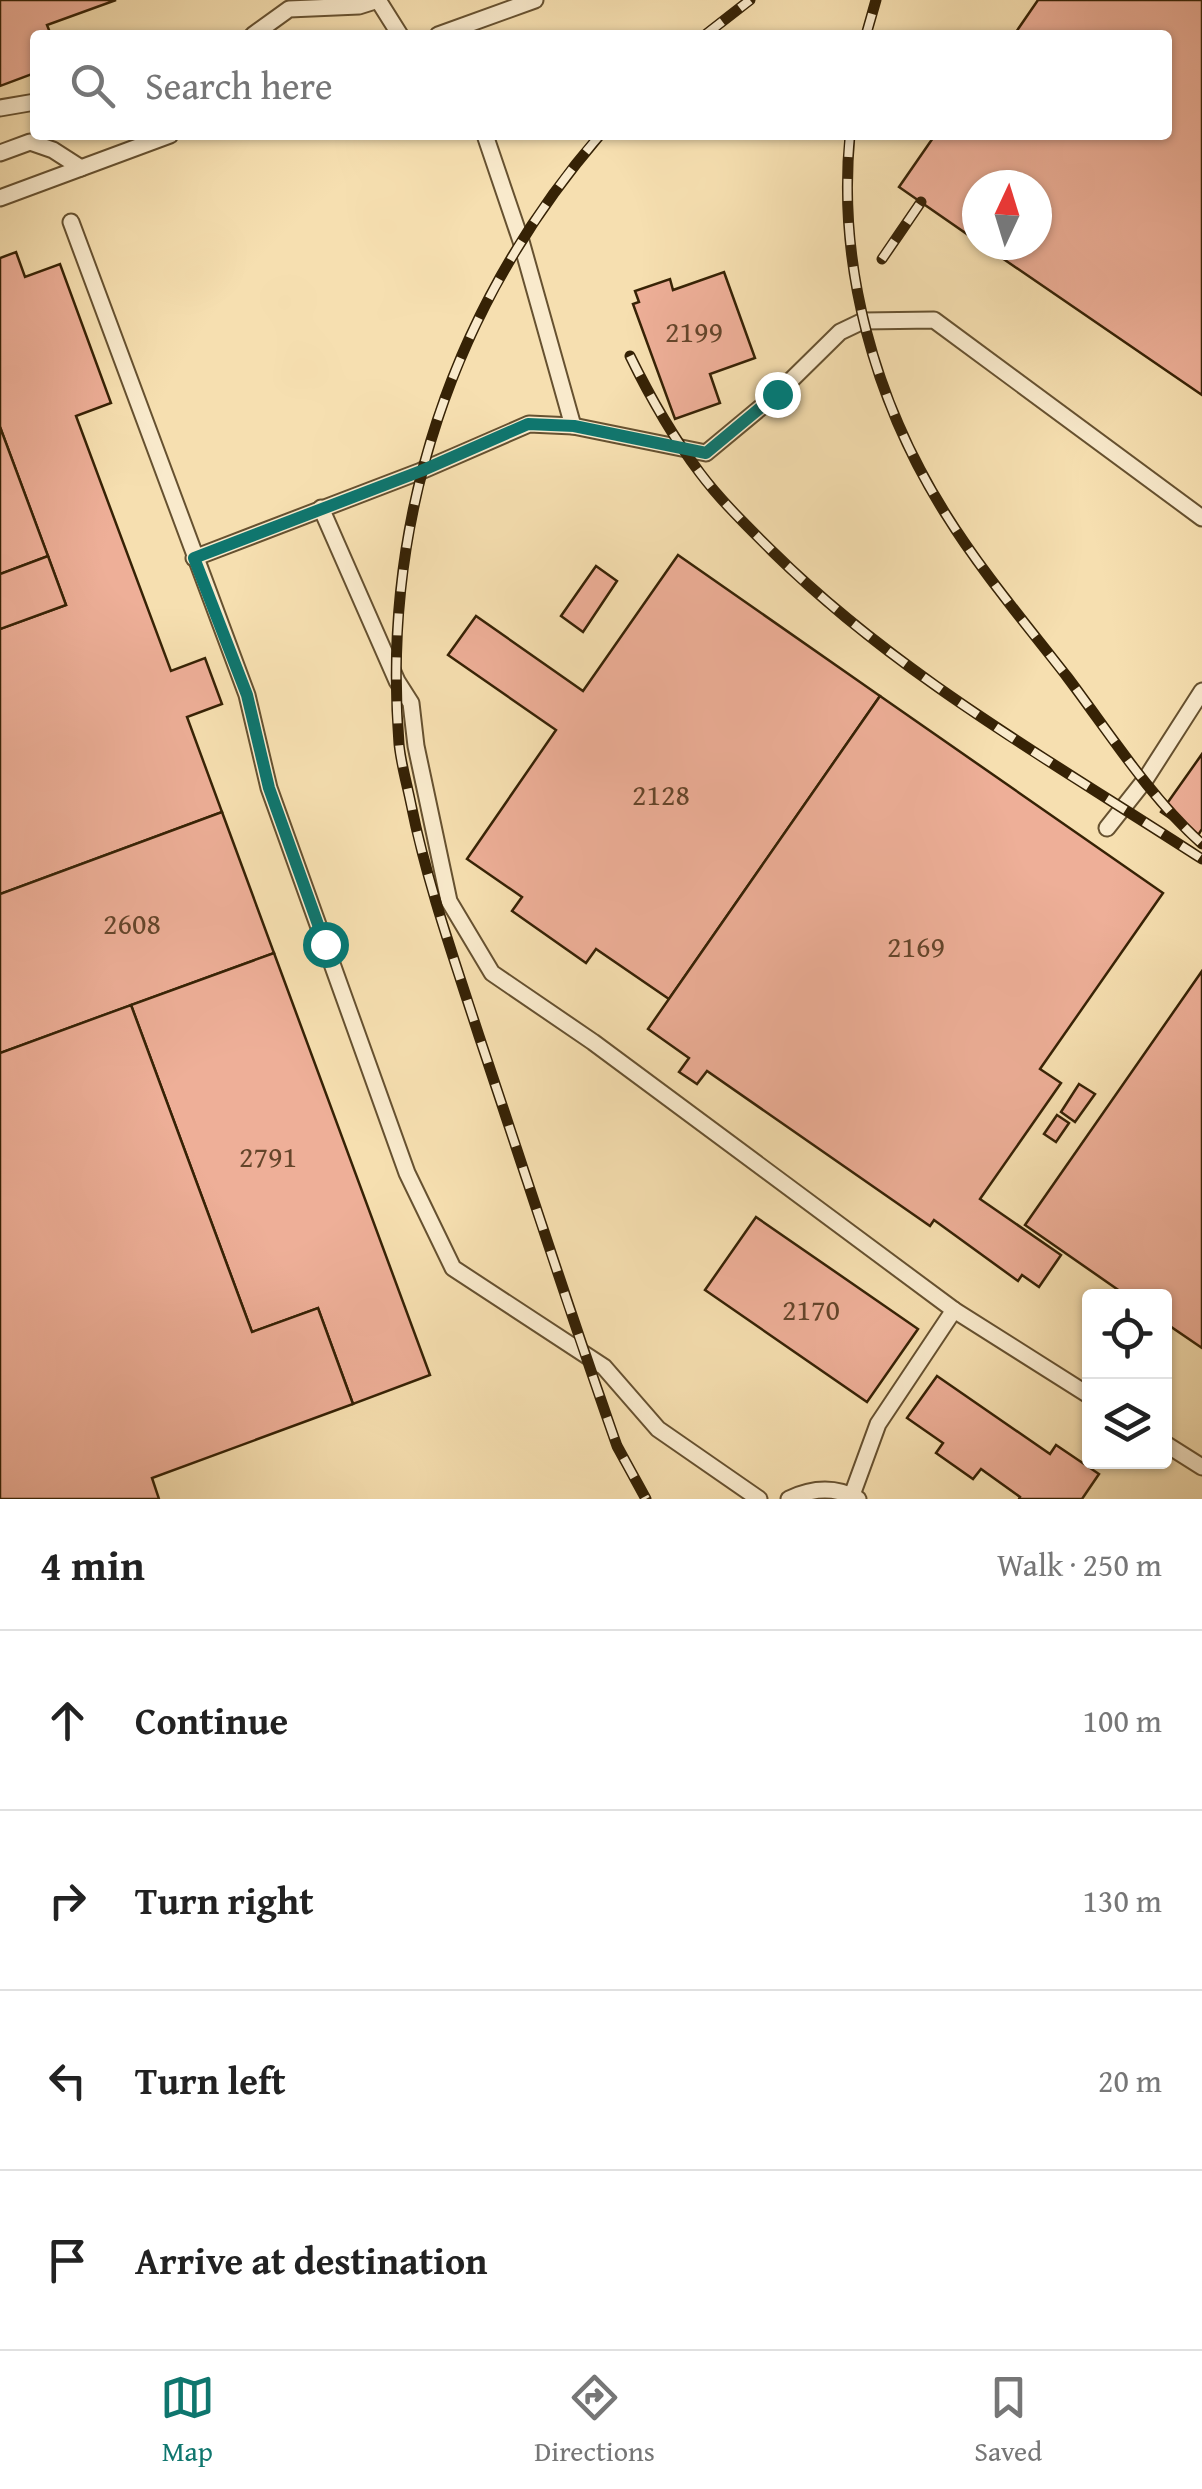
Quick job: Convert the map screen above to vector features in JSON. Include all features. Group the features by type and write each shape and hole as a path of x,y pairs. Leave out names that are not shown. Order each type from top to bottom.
{"lane":[{"path":"258,30 288,4 359,6 378,0 397,30"},
{"path":"455,30 535,0"},
{"path":"0,108 30,103"},
{"path":"0,198 157,140"},
{"path":"487,140 521,241 574,426"},
{"path":"0,153 30,142 53,150 81,168"},
{"path":"71,222 247,695 269,788 406,1172 453,1268 604,1367 658,1429 759,1499"},
{"path":"194,558 421,471 528,424 574,426 706,453 777,394 840,332 863,320 934,320 1202,518"},
{"path":"321,508 411,703 416,746 449,901 492,974 592,1042 954,1310 1082,1391"},
{"path":"1107,828 1145,780 1202,691"},
{"path":"789,1499 811,1490 832,1490 855,1497 878,1424 954,1310"},
{"path":"1172,1449 1202,1467"}],"building":[{"path":"0,0 116,0 47,25 49,30 30,30 30,75 0,86"},
{"path":"1038,0 1202,0 1202,395 1005,260 1052,260 1052,170 962,170 962,231 899,187 932,140 1172,140 1172,30 1017,30"},
{"path":"16,252 25,277 60,264 111,403 76,416 171,671 205,658 222,704 187,717 222,812 0,894 0,629 66,605 0,427 0,258"},
{"path":"724,272 755,358 710,374 720,403 675,419 633,304 639,302 635,291 670,279 673,290"},
{"path":"0,427 48,556 0,574"},
{"path":"678,555 880,696 669,999 596,949 586,963 512,911 522,897 467,859 556,730 448,655 476,616 583,691"},
{"path":"48,556 66,605 0,629 0,574"},
{"path":"596,566 617,581 583,632 561,616"},
{"path":"880,696 1163,893 1040,1069 1061,1083 980,1199 1061,1255 1039,1287 1022,1275 1018,1281 934,1220 930,1226 707,1071 697,1084 679,1072 689,1058 648,1029"},
{"path":"1202,754 1202,829 1197,837 1161,812"},
{"path":"222,812 274,953 0,1053 0,894"},
{"path":"274,953 430,1375 353,1404 318,1308 252,1332 131,1005"},
{"path":"1202,971 1202,1348 1172,1327 1172,1289 1117,1289 1025,1225"},
{"path":"131,1005 252,1332 318,1308 353,1404 152,1478 159,1499 0,1499 0,1053"},
{"path":"1079,1084 1095,1094 1075,1122 1061,1112"},
{"path":"1057,1115 1069,1123 1056,1142 1044,1134"},
{"path":"756,1217 918,1329 867,1402 705,1290"},
{"path":"937,1376 1050,1454 1056,1445 1082,1463 1082,1469 1099,1474 1082,1499 1019,1499 981,1469 973,1479 936,1453 943,1443 907,1418"}],"railway":[{"path":"711,30 750,0"},
{"path":"867,30 876,0"},
{"path":"596,140 548,201 504,271 467,344 438,419 416,498 402,578 396,660 399,744 425,863 460,978 617,1446 646,1499"},
{"path":"850,140 850,234 866,332 881,379 920,470 989,576 1148,786 1202,844"},
{"path":"882,259 921,202"},
{"path":"630,356 671,431 708,483 821,596 979,716 1202,859"}],"route":[{"path":"325,944 269,788 247,695 194,558 421,471 528,424 574,426 706,453 777,394"}]}
